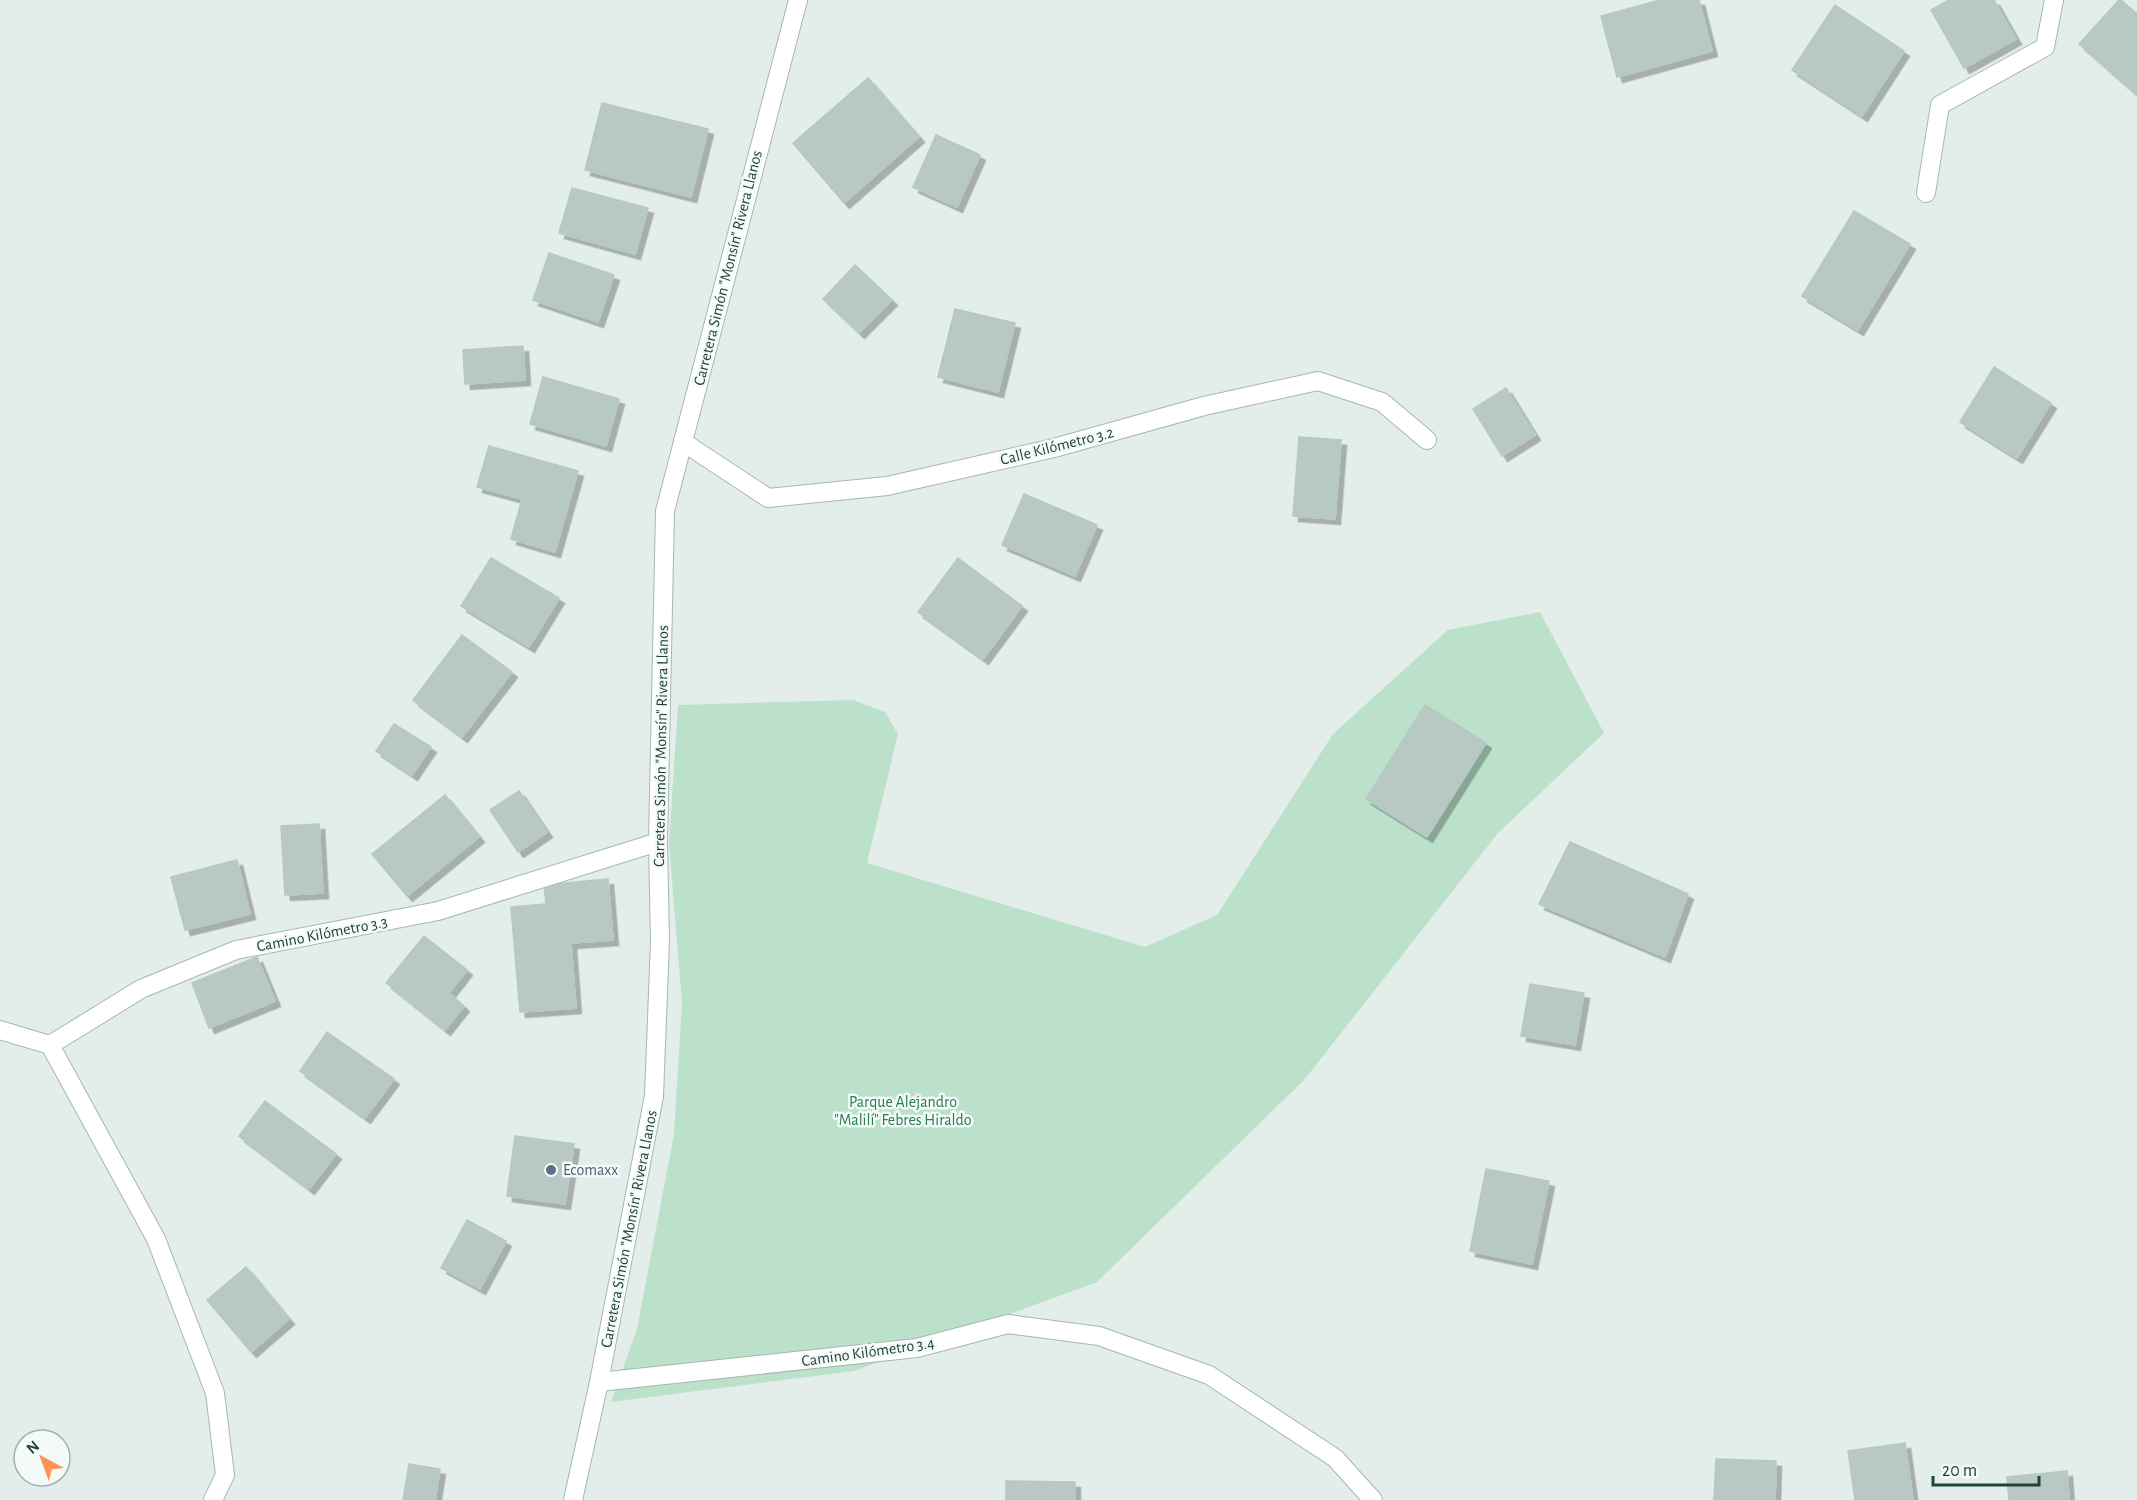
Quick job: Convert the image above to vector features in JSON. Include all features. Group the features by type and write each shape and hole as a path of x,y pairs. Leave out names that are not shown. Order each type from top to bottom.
{"street":[{"name":"Carretera Simón \"Monsín\" Rivera Llanos","path":"573,1500 599,1382 654,1096 660,941 658,842 665,511 798,0"},
{"path":"1926,193 1940,105 2045,47 2054,0"},
{"name":"Calle Kilómetro 3.2","path":"683,442 768,498 887,486 1054,448 1204,406 1318,381 1382,402 1427,440"},
{"name":"Camino Kilómetro 3.3","path":"50,1045 141,989 236,950 438,911 658,842"},
{"path":"0,1030 50,1045 156,1239 215,1392 225,1475 213,1500"},
{"name":"Camino Kilómetro 3.4","path":"599,1382 917,1348 1008,1324 1099,1336 1209,1375 1335,1458 1373,1500"}],"green space":[{"name":"Parque Alejandro \"Malilí\" Febres Hiraldo","path":"1540,612 1604,733 1498,833 1305,1079 1097,1282 854,1371 611,1402 637,1329 674,1134 682,1003 669,844 678,705 853,700 885,712 898,734 867,863 1145,947 1217,915 1333,734 1448,630"}],"building":[{"path":"1660,0 1699,0 1712,51 1617,77 1601,16"},
{"path":"1949,0 1994,0 2016,39 1964,68 1931,10"},
{"path":"2119,0 2137,14 2137,95 2079,44"},
{"path":"1835,5 1904,51 1862,116 1792,70"},
{"path":"868,78 919,137 844,203 793,143"},
{"path":"602,103 708,129 691,197 585,170"},
{"path":"936,135 980,155 957,207 913,187"},
{"path":"572,188 648,208 635,254 559,233"},
{"path":"1854,211 1910,244 1858,330 1802,296"},
{"path":"549,253 614,275 598,322 533,300"},
{"path":"855,265 892,300 859,333 823,299"},
{"path":"955,309 1015,323 998,392 938,377"},
{"path":"523,346 525,380 465,384 463,350"},
{"path":"1994,367 2051,403 2017,458 1960,422"},
{"path":"543,377 619,399 606,446 530,424"},
{"path":"1506,388 1535,435 1502,456 1473,409"},
{"path":"1299,437 1341,440 1335,519 1293,516"},
{"path":"489,446 578,471 555,552 511,539 522,499 477,487"},
{"path":"1024,494 1097,525 1075,576 1002,545"},
{"path":"491,558 559,598 529,647 461,606"},
{"path":"958,558 1022,606 983,659 918,612"},
{"path":"462,635 512,672 462,737 413,700"},
{"path":"1425,705 1486,743 1427,837 1366,799"},
{"path":"394,724 431,747 412,775 376,751"},
{"path":"519,791 547,832 518,852 490,810"},
{"path":"445,795 479,837 407,896 372,854"},
{"path":"319,824 323,893 285,895 281,826"},
{"path":"1570,842 1688,894 1665,957 1539,904"},
{"path":"237,860 250,914 185,930 171,877"},
{"path":"608,879 613,940 571,943 576,1008 520,1012 511,907 546,904 544,885"},
{"path":"424,936 467,970 449,993 464,1006 445,1030 386,983"},
{"path":"257,957 275,1001 209,1028 192,983"},
{"path":"1530,984 1584,993 1575,1045 1521,1036"},
{"path":"327,1032 394,1079 365,1118 300,1071"},
{"path":"265,1101 336,1154 309,1189 239,1136"},
{"path":"515,1136 574,1144 565,1204 507,1196"},
{"path":"1486,1169 1549,1181 1532,1264 1470,1251"},
{"path":"467,1220 506,1241 480,1289 441,1268"},
{"path":"246,1267 289,1319 251,1352 207,1300"},
{"path":"1905,1443 1913,1500 1855,1500 1848,1451"},
{"path":"1716,1459 1776,1461 1775,1500 1714,1500"},
{"path":"409,1464 440,1469 435,1500 403,1500"},
{"path":"2067,1471 2069,1500 2009,1500 2007,1477"},
{"path":"1006,1481 1075,1482 1075,1500 1006,1500"}],"place":[{"name":"Ecomaxx","path":"551,1170"}]}
